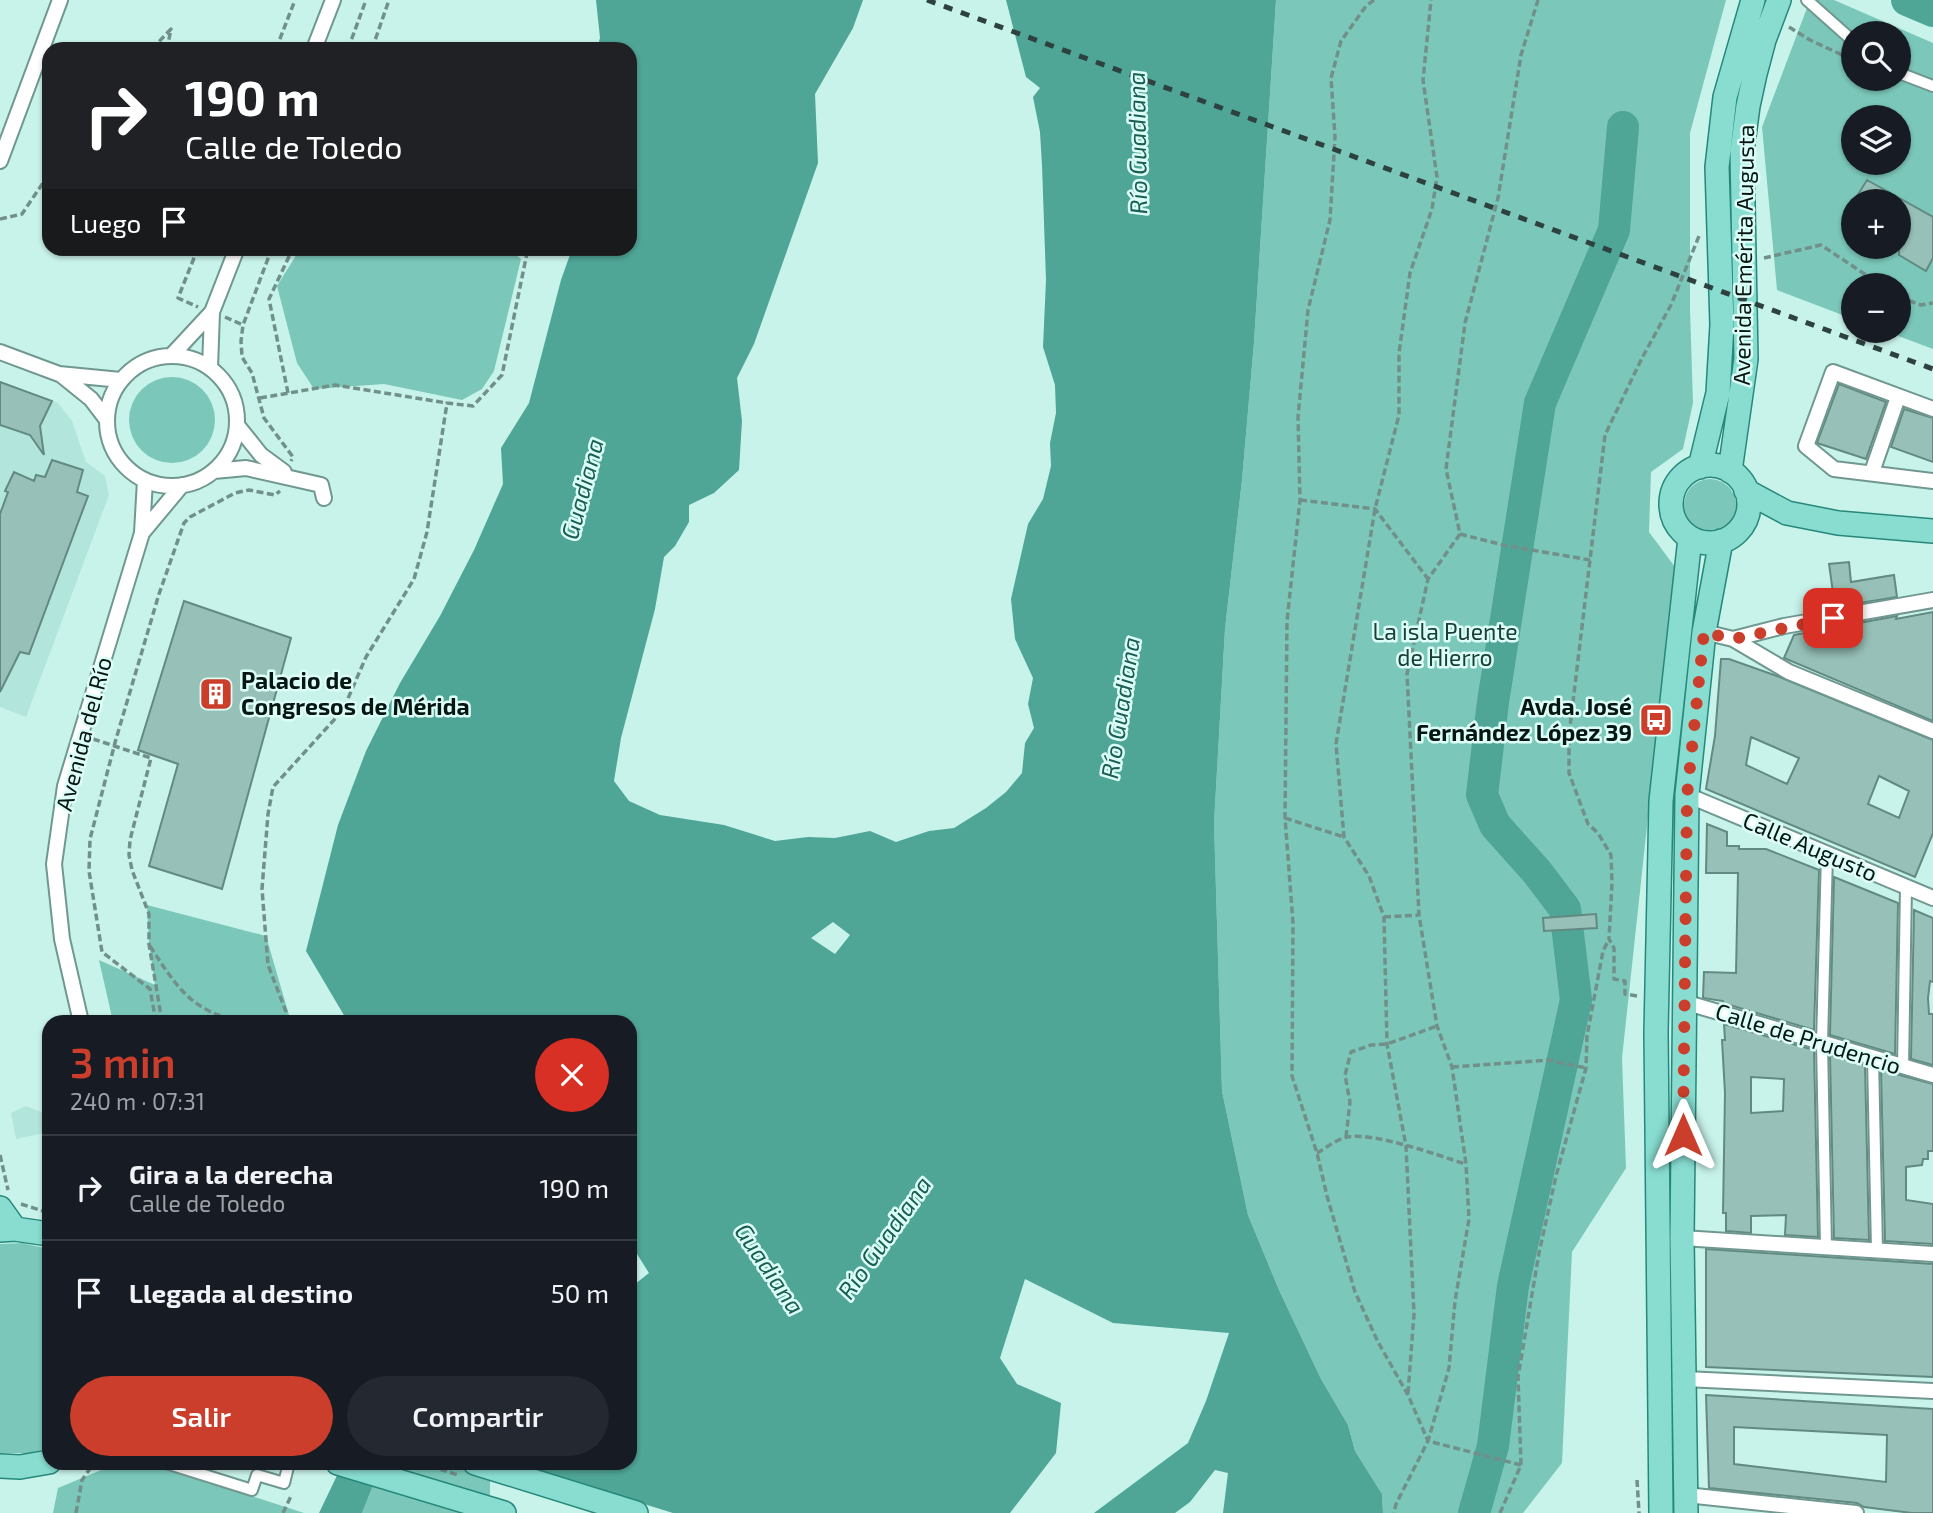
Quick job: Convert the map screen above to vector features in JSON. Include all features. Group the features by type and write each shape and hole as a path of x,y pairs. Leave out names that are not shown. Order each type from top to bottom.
{"main road":[{"name":"Avenida Emérita Augusta","path":"1700,467 1718,393 1722,325 1717,167 1725,97 1753,0"},
{"name":"Avenida Emérita Augusta","path":"1730,471 1746,359 1743,140 1755,74 1779,0"},
{"path":"1744,524 1748,502 1746,491 1740,480 1730,471 1715,466 1700,467 1688,472 1678,481 1672,492 1673,518 1689,538 1700,542 1721,541 1744,524 1787,513"},
{"path":"1746,491 1787,513 1838,523 1933,531"},
{"path":"1661,1513 1656,1032 1661,802 1689,538"},
{"path":"1686,1504 1682,1238 1687,796 1704,632 1721,541"},
{"path":"0,1208 7,1229 42,1233"},
{"path":"0,1466 20,1467 42,1463"},
{"path":"361,1470 504,1513"},
{"path":"498,1470 636,1513"}],"street":[{"path":"44,42 60,0"},
{"path":"317,42 333,0"},
{"path":"1807,0 1841,30"},
{"path":"0,161 42,48"},
{"path":"1911,77 1933,86"},
{"path":"211,368 212,313 234,256"},
{"path":"172,355 212,313"},
{"path":"0,352 59,374 121,380"},
{"path":"172,355 192,359 211,368 226,384 235,403 237,425 225,458 214,471 199,480 182,485 163,485 145,480 121,462 108,435 107,420 110,398 121,380 135,367 153,358 172,355"},
{"path":"1933,409 1833,372 1806,446 1834,469 1933,481"},
{"path":"59,374 91,399 107,420"},
{"path":"1872,472 1898,397"},
{"path":"237,425 261,455 288,475"},
{"path":"214,471 246,467 288,475 321,485 324,498"},
{"name":"Avenida del Río","path":"78,1015 62,939 54,864 65,786 142,533 145,480"},
{"name":"Avenida del Río","path":"142,533 182,485"},
{"path":"1733,639 1784,626 1933,600"},
{"path":"1704,632 1733,639 1789,672 1933,732"},
{"name":"Calle Augusto","path":"1687,796 1933,898"},
{"path":"1826,1246 1822,1043 1827,854"},
{"path":"1903,1067 1906,887"},
{"name":"Calle de Prudencio","path":"1684,1002 1933,1076"},
{"path":"1873,1058 1877,1250"},
{"path":"1682,1238 1933,1254"},
{"path":"1685,1379 1933,1391"},
{"path":"188,1470 252,1490 257,1475 284,1483 287,1470"},
{"path":"1686,1504 1856,1513"}],"path":[{"path":"279,42 295,0"},
{"path":"351,42 366,0"},
{"path":"374,42 388,0"},
{"path":"1374,0 1366,6 1341,41 1331,78 1335,137 1331,206 1307,310 1298,417 1300,500 1287,621 1285,818 1293,923 1292,1076 1317,1153 1355,1292 1378,1342 1408,1395 1428,1441"},
{"path":"1408,1395 1414,1314 1406,1146 1387,1044 1384,917 1369,876 1345,837 1336,744 1375,509 1399,415 1399,353 1410,273 1432,209 1437,177 1423,80 1431,0"},
{"path":"1394,1513 1428,1441 1449,1368 1455,1301 1469,1219 1466,1164 1452,1067 1437,1026 1419,915 1407,674 1428,579 1460,534 1446,469 1465,323 1498,198 1521,55 1538,0"},
{"path":"159,42 171,29 168,42"},
{"path":"0,219 22,214 42,184"},
{"path":"1500,1513 1521,1465 1518,1377 1539,1253 1556,1176 1586,1068 1587,1036 1604,951 1609,939 1611,855 1598,833 1588,824 1569,773 1569,735 1605,435 1671,305 1701,230"},
{"path":"1745,258 1770,258 1821,245 1863,273"},
{"path":"178,298 195,256"},
{"path":"155,1015 150,989 102,952 89,870 90,839 114,746 159,594 184,523 236,492 249,490 275,495 284,488 288,475 293,457 264,418 260,398 252,373 243,357 240,341 243,325 269,256"},
{"path":"288,393 269,299 289,256"},
{"path":"260,398 335,385 473,406 502,376 527,256"},
{"path":"1911,301 1921,305 1933,303"},
{"path":"287,1015 268,965 262,889 268,814 273,788 343,710 366,657 414,579 427,532 447,403"},
{"path":"1300,500 1375,509 1428,579"},
{"path":"1460,534 1503,545 1590,560"},
{"path":"81,735 151,758 130,841 130,855 132,870 149,914 149,944 161,1015"},
{"path":"1285,818 1345,837"},
{"path":"1384,917 1419,915"},
{"path":"1609,939 1614,948 1614,979 1625,981 1625,994 1637,996 1637,1008"},
{"path":"149,944 171,978 206,1012 218,1015"},
{"path":"1346,1137 1350,1102 1345,1075 1351,1052 1371,1045 1387,1044 1437,1026"},
{"path":"1452,1067 1548,1060 1586,1068"},
{"path":"1317,1153 1346,1137 1406,1146 1466,1164"},
{"path":"0,1155 11,1201 42,1211"},
{"path":"1428,1441 1521,1465"},
{"path":"76,1513 82,1480 88,1470"},
{"path":"1637,1480 1639,1513"}],"shaded area":[{"path":"0,382 58,403 72,421 86,462 105,476 109,495 26,717 0,707"},
{"path":"26,1106 42,1112 42,1133 16,1139 11,1113"}],"green space":[{"name":"La isla Puente de Hierro","path":"1276,0 1726,0 1690,133 1693,403 1683,449 1651,472 1649,532 1675,567 1622,1058 1626,1168 1572,1252 1562,1463 1523,1513 1383,1513 1382,1494 1355,1451 1348,1425 1321,1379 1279,1290 1248,1215 1222,1091 1214,823 1225,629 1254,342"},
{"path":"1810,0 1834,0 1882,21 1841,21 1841,91 1911,91 1911,33 1933,43 1933,349 1911,341 1911,273 1841,273 1841,314 1777,290 1762,127"},
{"path":"296,256 517,256 521,259 494,371 482,389 462,400 384,384 314,389 297,363 277,286"},
{"path":"172,377 196,384 208,396 215,420 208,444 196,456 172,463 148,456 136,444 129,420 136,396 148,384"},
{"path":"1710,479 1720,481 1728,487 1734,495 1734,515 1728,523 1720,529 1710,531 1700,529 1692,523 1686,515 1684,505 1686,495 1692,487 1700,481"},
{"path":"147,905 266,936 289,1015 111,1015 99,960 155,985"},
{"path":"22,1243 42,1247 42,1450 29,1453 0,1453 0,1244"},
{"path":"101,1470 172,1470 304,1513 53,1513 58,1488"},
{"path":"379,1470 494,1470 491,1513 362,1513"}],"water":[{"path":"596,0 863,0 853,28 815,94 818,163 754,344 737,378 742,421 739,470 714,493 689,505 689,522 675,546 664,557 655,609 621,738 614,781 629,801 660,815 724,825 775,841 808,837 835,838 870,831 896,842 929,831 954,828 1006,792 1022,773 1025,743 1034,728 1028,704 1033,678 1015,639 1011,599 1028,524 1043,499 1051,466 1050,443 1056,413 1055,385 1043,347 1046,280 1042,165 1040,132 1033,97 1040,88 1026,77 1006,0 1276,0 1254,342 1225,629 1214,823 1222,1091 1248,1215 1279,1290 1321,1379 1348,1425 1355,1451 1382,1494 1383,1513 1223,1513 1228,1473 1215,1470 1190,1502 1175,1513 1094,1513 1188,1443 1206,1401 1229,1333 1113,1323 1025,1279 1000,1358 1017,1384 1061,1403 1056,1453 1010,1513 491,1513 494,1470 637,1470 637,1282 649,1273 637,1254 637,1015 344,1015 306,951 338,825 366,751 400,683 440,616 474,550 503,484 501,448 529,403 570,256 637,256 637,42 599,42","holes":["833,922 850,935 835,954 811,938"]},
{"path":"340,1470 379,1470 362,1513 319,1513"}],"pier":[{"path":"490,1470 535,1470 673,1513 487,1513"}],"building":[{"path":"1867,180 1883,189 1861,189"},
{"path":"1911,205 1933,217 1933,258 1926,271 1906,259 1911,259"},
{"path":"0,382 52,401 40,426 44,455 30,435 0,425"},
{"path":"1839,384 1886,402 1866,459 1817,443"},
{"path":"1904,409 1933,418 1933,462 1891,447"},
{"path":"52,460 83,470 77,492 88,496 29,654 20,652 0,692 0,514 8,492 5,491 14,472 34,481 36,475 45,477"},
{"path":"1849,562 1851,582 1894,575 1897,597 1835,607 1829,564"},
{"name":"Palacio de Congresos de Mérida","path":"184,601 291,638 222,889 149,866 178,764 138,750"},
{"path":"1933,612 1933,721 1784,658 1794,635"},
{"path":"1721,659 1729,659 1933,740 1933,833 1915,877 1706,789 1715,736","holes":["1751,737 1799,758 1787,784 1746,765","1879,776 1909,791 1899,818 1868,804"]},
{"path":"1707,824 1727,832 1727,846 1766,849 1819,870 1814,1030 1723,1001 1703,998 1704,972 1736,973 1738,873 1706,873"},
{"path":"1834,877 1898,903 1895,1054 1830,1035"},
{"path":"1914,910 1933,918 1933,982 1930,981 1928,998 1929,1014 1933,1014 1933,1065 1911,1059"},
{"path":"1596,914 1597,928 1544,931 1543,918"},
{"path":"1724,1024 1814,1050 1818,1237 1785,1235 1786,1215 1751,1216 1751,1233 1726,1231 1726,1213 1723,1213 1725,1093 1722,1040 1725,1040","holes":["1751,1077 1784,1079 1783,1111 1751,1113"]},
{"path":"1830,1055 1865,1065 1869,1240 1834,1238"},
{"path":"1881,1070 1933,1084 1933,1151 1928,1151 1928,1159 1923,1159 1922,1165 1906,1167 1906,1200 1933,1204 1933,1244 1885,1241"},
{"path":"1706,1249 1933,1264 1933,1377 1706,1367"},
{"path":"1706,1395 1933,1409 1933,1513 1912,1513 1864,1507 1857,1503 1709,1488","holes":["1734,1427 1887,1435 1886,1482 1734,1464"]}],"waterway":[{"path":"1907,0 1933,11"},
{"path":"1474,1513 1493,1446 1513,1286 1576,1000 1565,909 1537,872 1495,825 1482,795 1493,702 1540,403 1614,230 1623,127"}],"railway":[{"path":"927,0 1933,369"}],"place":[{"name":"Palacio de Congresos de Mérida","path":"216,694"},
{"name":"Avda. José Fernández López 39","path":"1656,720"}],"route":[{"path":"1683,1135 1687,796 1704,632 1733,639 1784,626 1833,618"}],"water label":[{"name":"Río Guadiana","path":"1138,143"},
{"name":"Guadiana","path":"583,489"},
{"name":"Río Guadiana","path":"1121,708"},
{"name":"Río Guadiana","path":"885,1238"},
{"name":"Guadiana","path":"769,1269"}]}
